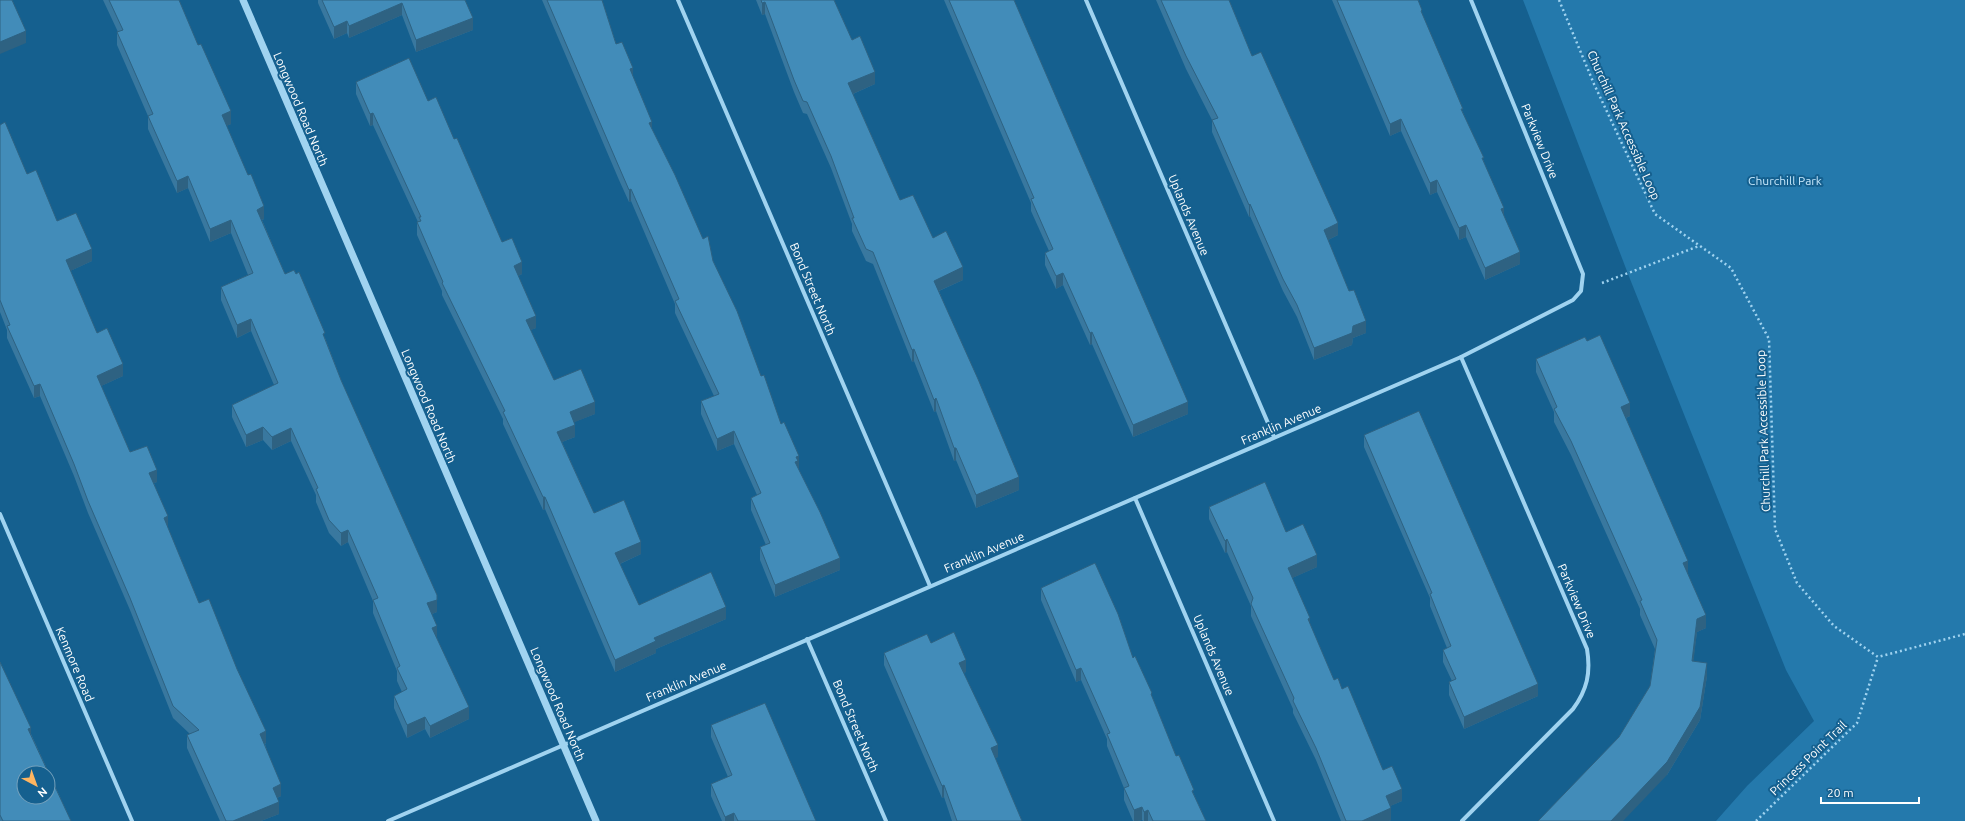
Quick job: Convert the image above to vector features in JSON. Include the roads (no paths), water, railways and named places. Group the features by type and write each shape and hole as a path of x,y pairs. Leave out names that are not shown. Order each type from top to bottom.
{"street":[{"name":"Longwood Road North","path":"243,0 596,821"},
{"name":"Bond Street North","path":"678,0 930,586"},
{"name":"Uplands Avenue","path":"1086,0 1274,438"},
{"name":"Parkview Drive","path":"1471,0 1583,274 1581,291"},
{"name":"Franklin Avenue","path":"388,821 1461,357 1573,300 1581,291"},
{"name":"Parkview Drive","path":"1461,357 1587,649 1589,664 1588,681 1583,695 1573,709 1462,821"},
{"name":"Uplands Avenue","path":"1135,498 1274,821"},
{"name":"Kenmore Road","path":"0,514 132,821"},
{"name":"Bond Street North","path":"807,640 886,821"}],"park label":[{"name":"Churchill Park","path":"1785,180"}]}
